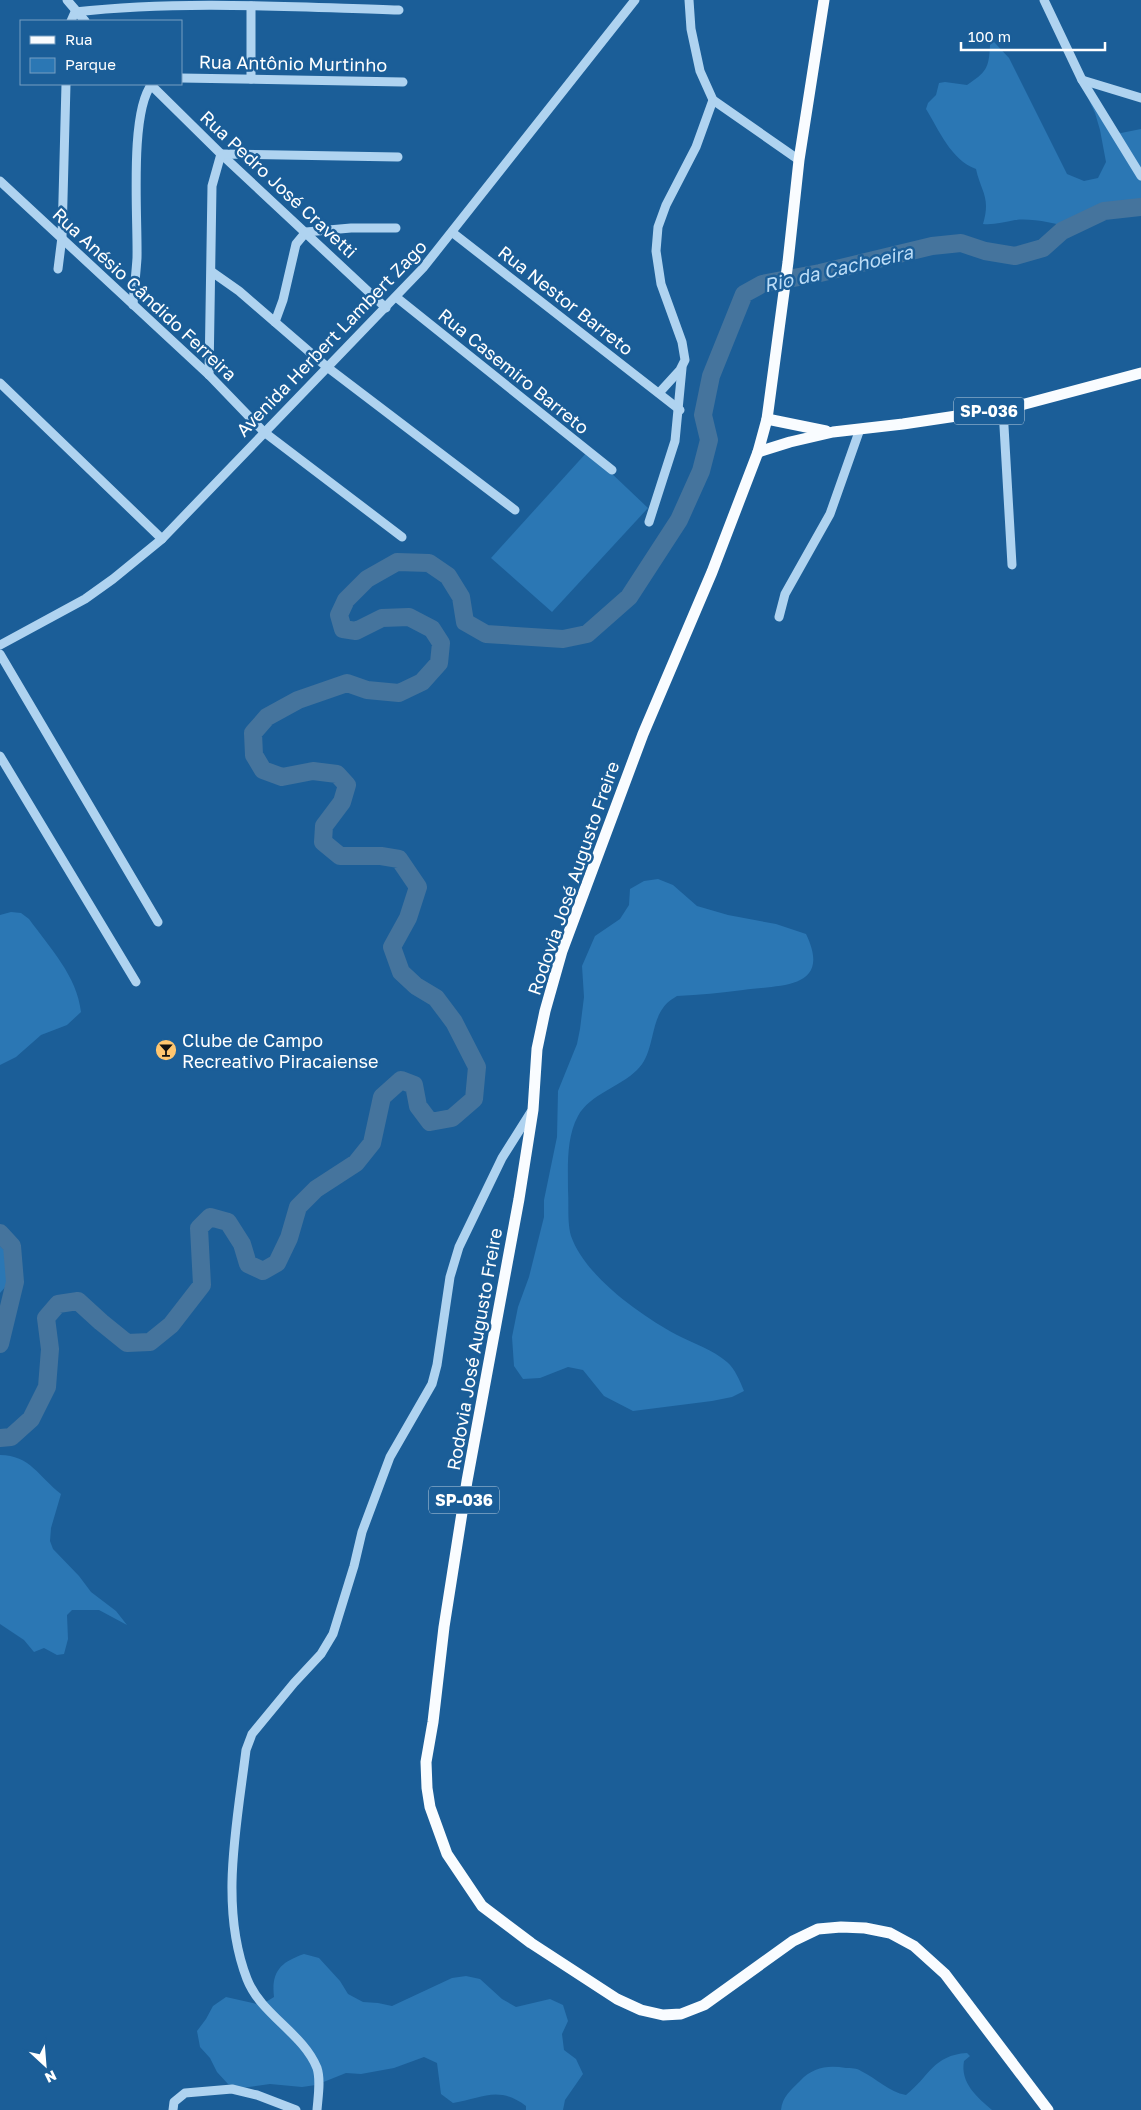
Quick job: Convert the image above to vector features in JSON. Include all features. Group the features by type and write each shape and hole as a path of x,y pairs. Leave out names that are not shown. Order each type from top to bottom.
{"main road":[{"name":"Rodovia José Augusto Freire","path":"824,0 799,160 788,262 767,419 758,452 712,572 643,734 562,951 545,1011 537,1050 533,1110 444,1627 433,1722 426,1762 430,1807 447,1854 482,1906 524,1938 617,1999 641,2010 663,2015 682,2014 704,2005 793,1941 818,1929 841,1927 865,1928 890,1933 914,1946 945,1974 1048,2110"},
{"name":"SP-036","path":"758,452 832,432 1003,409 1141,373"},
{"name":"SP-036","path":"767,419 832,432"}],"street":[{"path":"67,0 75,12 84,20"},
{"name":"Avenida Herbert Lambert Zago","path":"0,645 85,599 162,539 386,308 453,233 635,0"},
{"path":"689,0 691,29 700,70 713,100 799,160"},
{"path":"1044,0 1082,80 1141,176"},
{"path":"75,12 120,6 251,6 399,10"},
{"path":"251,6 251,79"},
{"path":"71,20 75,12"},
{"name":"Rua Antônio Murtinho","path":"182,78 403,82"},
{"path":"1082,80 1141,98"},
{"path":"58,269 62,237 66,85"},
{"path":"133,305 136,260 137,132 142,106 151,85"},
{"name":"Rua Pedro José Cravetti","path":"152,85 221,154 386,308"},
{"path":"659,393 682,367 685,360 682,342 661,284 656,251 658,227 666,205 696,147 713,100"},
{"path":"209,375 212,186 221,154 398,157"},
{"name":"Rua Anésio Cândido Ferreira","path":"0,181 209,375 264,432 402,537"},
{"path":"275,322 283,300 296,244 306,232 351,228 396,228"},
{"name":"Rua Nestor Barreto","path":"453,233 680,410"},
{"path":"212,272 239,291 327,367 515,510"},
{"name":"Rua Casemiro Barreto","path":"396,297 612,470"},
{"path":"649,522 676,441 682,367"},
{"path":"0,383 162,539"},
{"path":"1003,409 1012,565"},
{"path":"779,617 785,594 830,514 860,429"},
{"path":"0,654 158,922"},
{"path":"0,756 136,982"},
{"path":"317,2110 317,2070 300,2042 261,2002 248,1981 241,1960 233,1911 233,1860 246,1750 252,1734 294,1683 321,1654 333,1634 354,1566 362,1532 390,1457 432,1384 437,1366 450,1278 459,1246 502,1158 533,1110"},
{"path":"173,2110 174,2102 185,2093 232,2089 296,2110"}],"green space":[{"path":"994,42 1009,58 1067,174 1084,181 1098,178 1106,162 1100,130 1088,98 1110,130 1121,133 1141,129 1141,201 1117,217 1085,221 1071,228 1028,220 983,224 986,201 976,169 959,159 946,144 926,109 928,103 936,95 939,83 967,85 978,77 987,65 990,45"},
{"path":"588,451 648,508 552,612 491,558"},
{"path":"658,879 673,885 697,906 728,915 776,924 806,934 813,952 813,966 807,975 798,981 786,985 677,996 673,998 664,1006 659,1015 646,1056 637,1070 597,1096 583,1108 574,1125 568,1153 569,1219 571,1236 578,1251 601,1280 647,1317 677,1335 709,1350 727,1362 735,1372 744,1391 732,1397 712,1401 633,1411 604,1396 583,1370 568,1367 540,1378 523,1379 514,1366 512,1337 518,1307 529,1277 544,1217 544,1200 557,1137 558,1091 577,1044 580,1029 584,997 582,966 595,936 620,919 629,905 630,889 644,881"},
{"path":"11,912 21,913 29,919 54,952 74,986 81,1012 67,1025 41,1035 16,1057 0,1065 0,915"},
{"path":"0,1246 15,1261 8,1284 0,1293"},
{"path":"0,1455 10,1456 27,1463 61,1494 51,1528 50,1541 53,1549 79,1576 91,1592 116,1611 127,1625 99,1610 72,1610 67,1615 68,1639 64,1654 57,1655 44,1648 34,1652 24,1640 0,1624"},
{"path":"304,1954 319,1958 340,1981 348,1994 363,2002 392,2006 452,1978 466,1976 480,1979 502,1999 516,2007 550,1999 563,2005 568,2021 562,2034 564,2050 576,2059 583,2074 565,2100 563,2110 526,2110 526,2106 516,2100 499,2095 482,2096 453,2103 441,2094 437,2063 424,2057 394,2068 361,2074 346,2073 316,2085 302,2087 270,2084 242,2088 228,2084 217,2072 210,2058 200,2047 197,2031 213,2006 226,1997 261,2005 274,1997 274,1980 279,1969 289,1960"},
{"path":"967,2053 970,2056 964,2061 963,2069 967,2083 975,2095 992,2110 781,2110 783,2101 790,2091 805,2076 821,2068 858,2069 888,2088 906,2095 939,2062 946,2058"}],"waterway":[{"name":"Rio da Cachoeira","path":"0,1438 11,1437 31,1419 47,1387 50,1349 46,1318 58,1304 78,1301 127,1343 150,1342 171,1325 202,1285 199,1228 210,1217 228,1222 242,1244 248,1264 263,1271 277,1263 289,1238 298,1207 316,1189 356,1163 372,1143 382,1097 401,1080 414,1085 418,1106 430,1122 452,1118 474,1099 477,1067 454,1022 436,998 416,986 401,972 392,947 408,918 418,887 399,859 381,856 340,856 323,842 324,826 342,802 347,785 337,774 313,771 282,777 263,770 254,755 253,733 267,717 298,700 347,683 367,690 399,693 422,682 439,663 441,643 432,629 409,617 382,618 356,631 343,629 339,615 346,600 367,579 397,562 429,563 448,576 461,597 465,622 486,634 563,639 587,634 629,597 679,520 701,471 709,440 703,415 711,376 744,294 762,284 820,273 932,246 961,243 985,251 1015,256 1043,248 1062,231 1104,211 1141,207"},
{"name":"Rio da Cachoeira","path":"0,1233 12,1246 15,1282 0,1344"}],"place":[{"name":"Clube de Campo Recreativo Piracaiense","path":"166,1050"}]}
